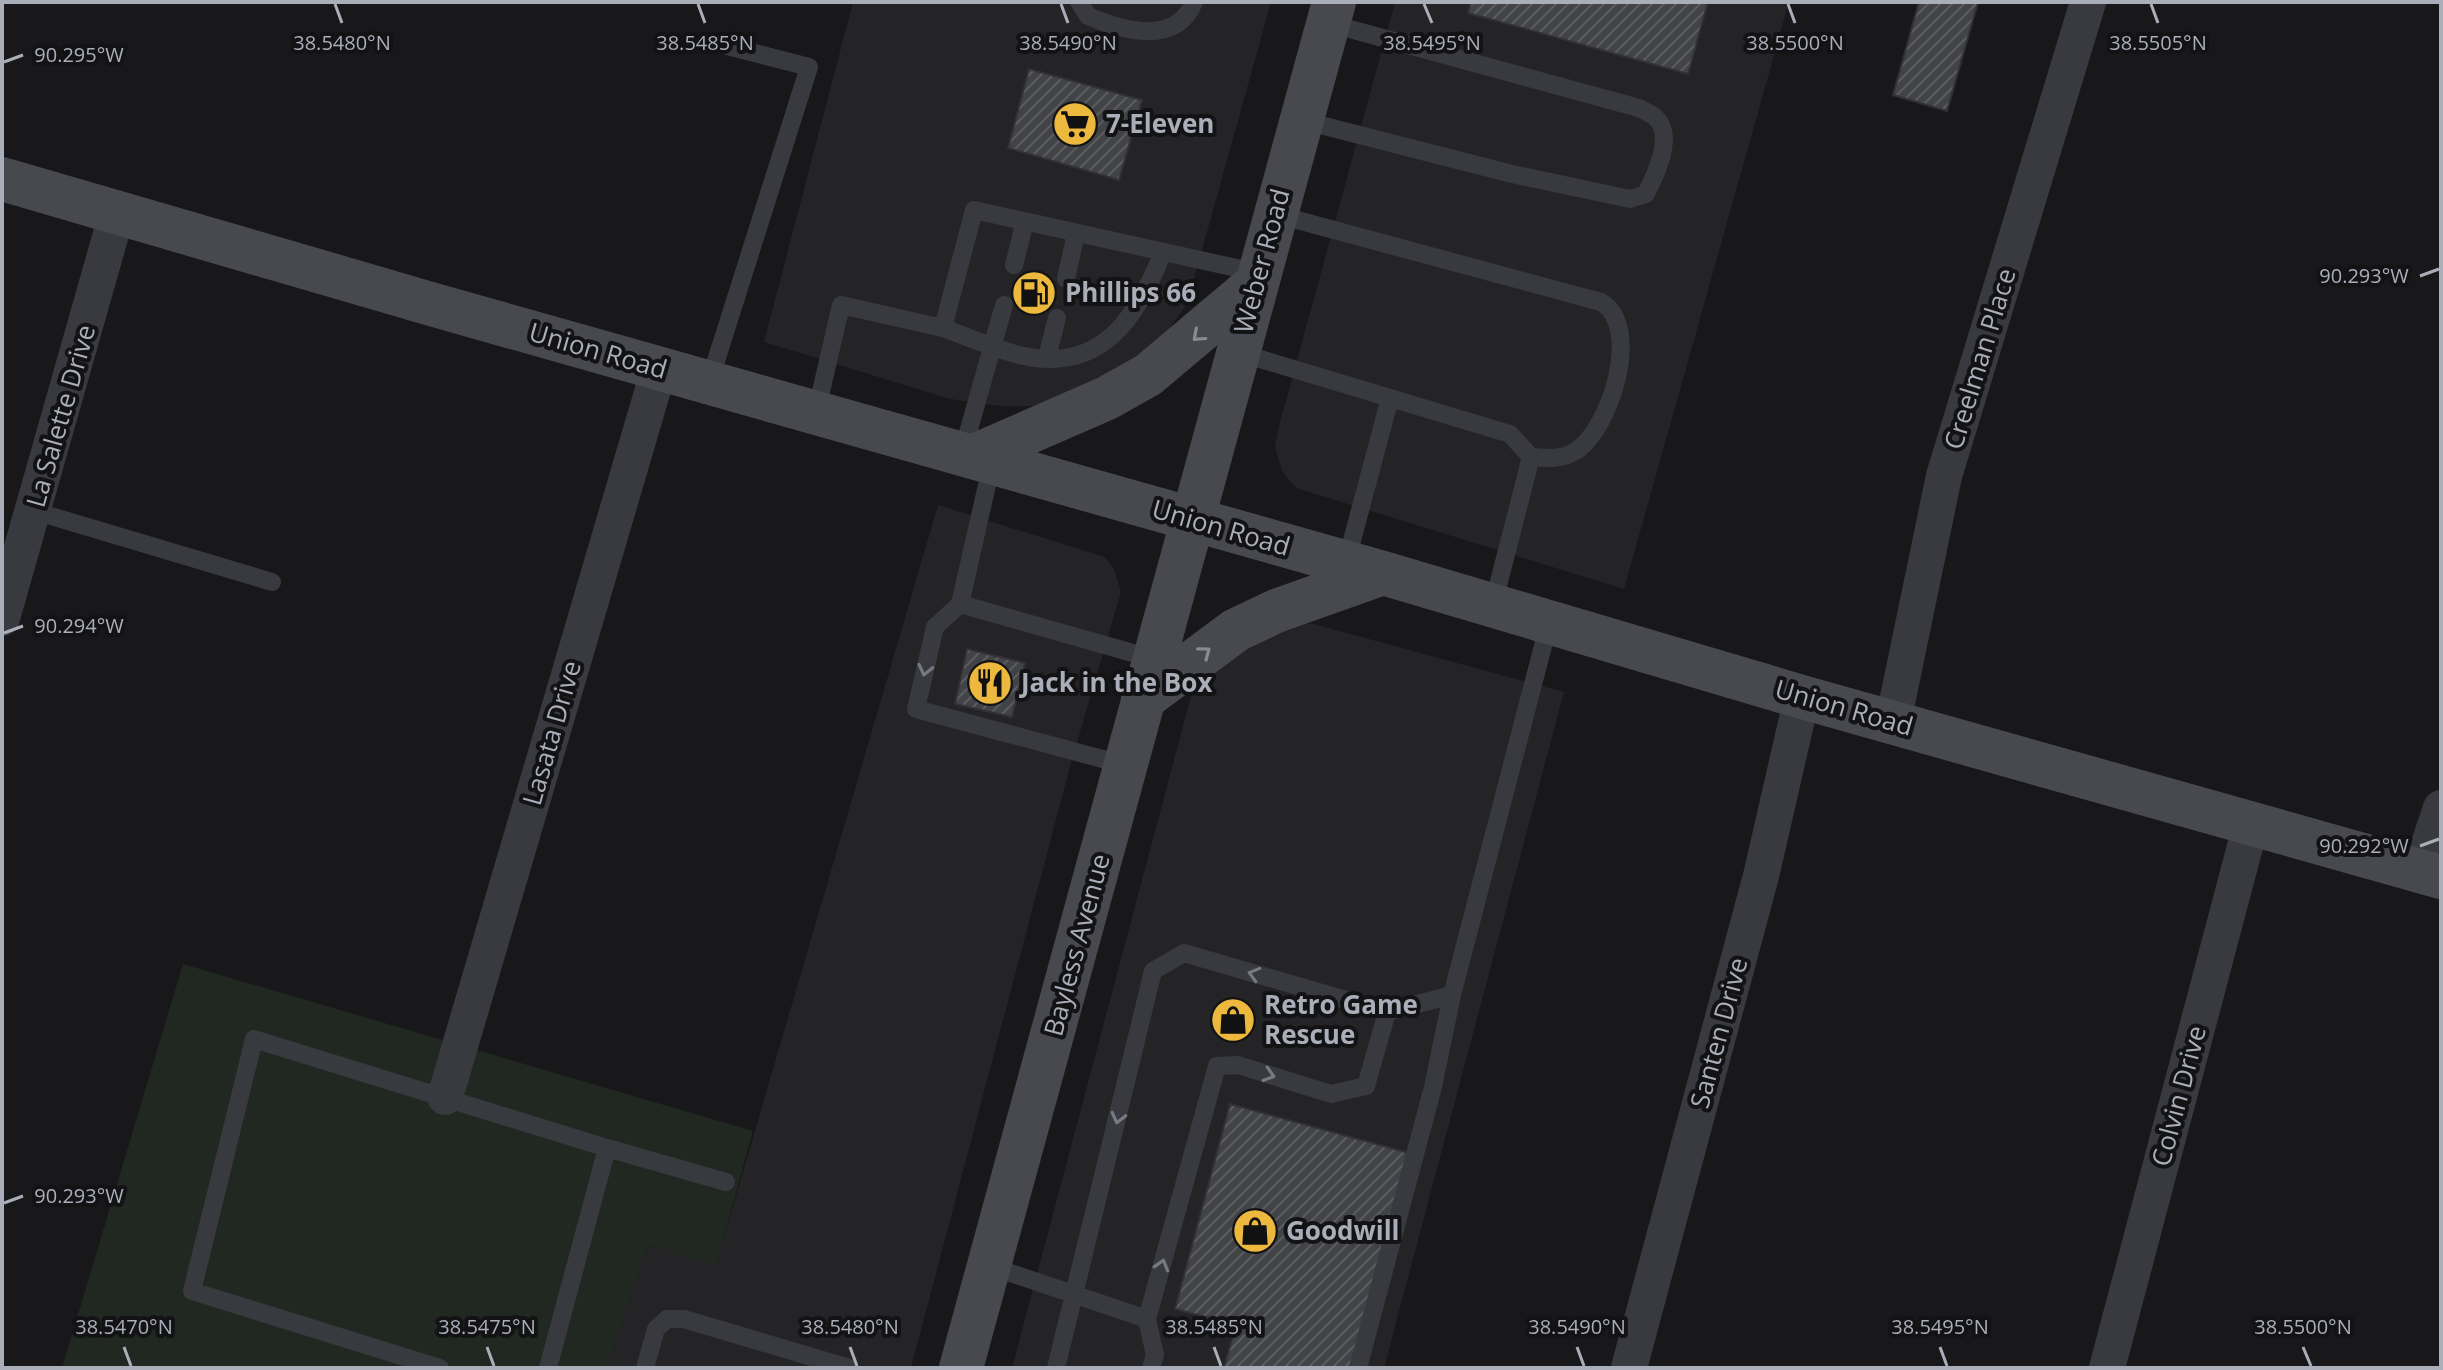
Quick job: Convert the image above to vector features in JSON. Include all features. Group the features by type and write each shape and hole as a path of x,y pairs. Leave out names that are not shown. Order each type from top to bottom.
{"main road":[{"name":"Weber Road","path":"1191,521 1331,13"},
{"name":"Union Road","path":"2,179 1364,568 1802,697 2430,874"},
{"path":"975,458 1107,398 1148,375 1257,279"},
{"name":"Bayless Avenue","path":"961,1368 1191,521"},
{"path":"1148,679 1236,630 1364,568"}],"street":[{"name":"Creelman Place","path":"1893,722 1944,476 2088,2"},
{"name":"La Salette Drive","path":"2,618 117,213"},
{"name":"Lasata Drive","path":"445,1097 659,369"},
{"name":"Santen Drive","path":"1629,1368 1761,876 1802,697"},
{"path":"2430,874 2441,808"},
{"name":"Colvin Drive","path":"2107,1368 2251,824"}],"lane":[{"path":"1079,2 1088,16 1149,31 1167,31 1181,22 1194,2"},
{"path":"1301,120 1512,174 1630,199 1646,194 1662,153 1663,128 1656,117 1639,108 1331,13"},
{"path":"709,383 809,67 720,44"},
{"path":"943,328 974,210 1163,252 1257,279"},
{"path":"1237,352 1510,434 1531,457 1558,458 1575,452 1602,424 1622,341 1621,326 1613,309 1601,302 1275,214"},
{"path":"1014,265 1025,221"},
{"path":"1066,279 1076,233"},
{"path":"816,413 841,305 943,328 1021,355 1063,357 1096,348 1123,326 1144,298 1163,252"},
{"path":"1004,305 975,458 960,604 935,627 916,709 1125,765"},
{"path":"1047,357 1057,318"},
{"path":"1364,568 1390,398"},
{"path":"1493,606 1531,457"},
{"path":"34,511 272,582"},
{"path":"960,604 1148,679"},
{"path":"1358,1368 1433,1087 1452,995 1549,623"},
{"path":"1056,1368 1153,971 1184,953 1387,1012 1452,995"},
{"path":"1151,1368 1155,1355 1147,1319 1217,1066 1238,1065 1331,1094 1366,1086 1387,1012"},
{"path":"440,1368 192,1291 254,1039 726,1182"},
{"path":"548,1368 607,1148"},
{"path":"990,1266 1075,1292 1147,1319"},
{"path":"645,1368 656,1329 667,1319 684,1319 849,1368"}],"shaded area":[{"path":"853,2 1271,2 1187,304 1162,338 1116,378 1074,398 1033,406 1000,406 950,399 764,342"},
{"path":"1395,2 1789,2 1624,589 1296,488 1282,471 1275,446 1279,426"},
{"path":"938,505 1105,557 1114,569 1121,592 1071,763 911,1368 607,1368 648,1245 716,1264"},
{"path":"1310,623 1564,692 1384,1368 1012,1368 1191,696 1216,661 1266,633"},
{"path":"183,964 753,1131 716,1265 648,1245 607,1368 62,1368"}],"building":[{"path":"1471,2 1708,2 1688,74 1468,13"},
{"path":"1919,2 1978,2 1947,111 1893,95"},
{"name":"7-Eleven","path":"1029,69 1142,100 1119,180 1008,148"},
{"name":"Jack in the Box","path":"967,649 1025,663 1012,717 955,704"},
{"path":"1230,1104 1409,1153 1352,1368 1224,1368 1236,1325 1175,1309"}],"place":[{"name":"7-Eleven","path":"1075,124"},
{"name":"Phillips 66","path":"1034,293"},
{"name":"Jack in the Box","path":"990,683"},
{"name":"Retro Game Rescue","path":"1233,1020"},
{"name":"Goodwill","path":"1255,1231"}]}
